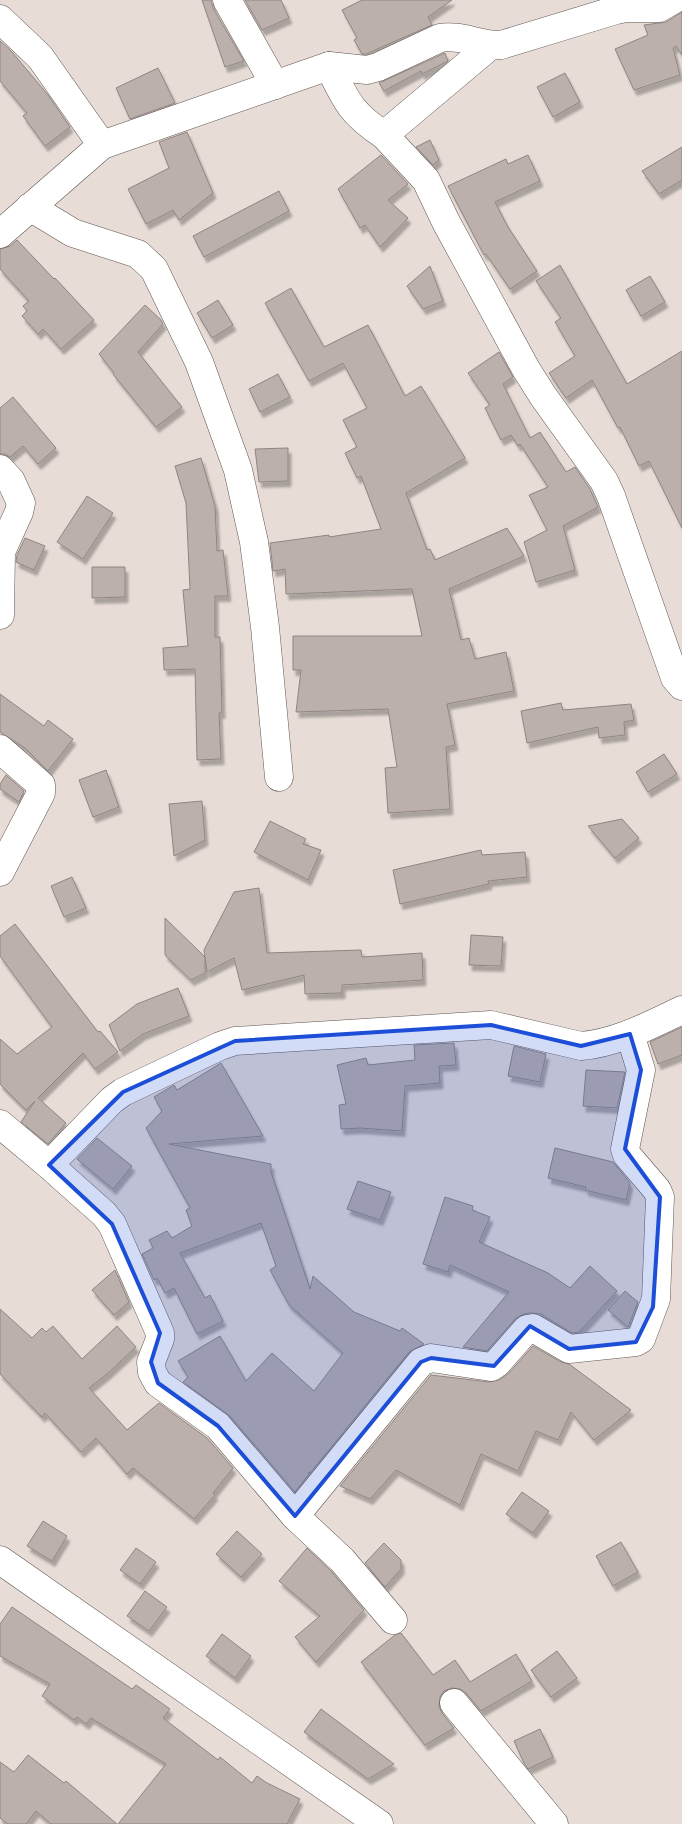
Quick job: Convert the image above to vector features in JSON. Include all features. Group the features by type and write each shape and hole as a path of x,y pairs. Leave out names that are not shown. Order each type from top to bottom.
{"street":[{"path":"228,0 275,85"},
{"path":"0,234 102,145 329,66 367,70 448,36 491,45 501,45 616,10 626,8 660,8 673,0"},
{"path":"0,19 40,57 102,145"},
{"path":"384,135 491,45"},
{"path":"329,66 346,100 355,113 365,123 384,135 426,180 446,222 526,369 604,481 612,496 675,678 682,686"},
{"path":"30,207 73,233 138,254 154,269 199,362 238,470 254,542 265,627 279,777"},
{"path":"0,469 11,481 21,503 2,552 0,615"},
{"path":"0,749 41,785 41,793 0,872"},
{"path":"49,1165 112,1100 124,1092 220,1046 235,1041 491,1025 581,1046 592,1045 630,1034 682,1010"},
{"path":"295,1516 421,1362 431,1358 491,1367 497,1363 527,1330 533,1328 569,1349 641,1340 656,1299 660,1197 657,1190 627,1155 625,1149 640,1070 630,1034"},
{"path":"0,1124 104,1214 112,1224 160,1333 160,1340 152,1362 152,1372 158,1384 218,1426 295,1516 342,1560 394,1620"},
{"path":"0,1560 379,1824"},
{"path":"454,1703 554,1824"}],"highlighted area":[{"path":"491,1025 581,1046 630,1034 641,1070 625,1149 660,1197 653,1307 636,1342 569,1349 530,1326 494,1366 431,1358 421,1362 295,1516 218,1426 158,1383 151,1362 160,1333 112,1224 49,1165 123,1092 235,1041"}],"building":[{"path":"202,0 211,0 213,8 244,61 225,67"},
{"path":"245,0 281,0 289,18 262,30"},
{"path":"362,0 452,0 428,17 432,25 366,54 362,54 354,40 357,38 342,10"},
{"path":"682,12 682,55 676,46 673,48 680,75 634,90 615,49 648,35 644,25 666,22"},
{"path":"0,41 12,52 48,95 70,127 45,146 23,116 27,113 0,81"},
{"path":"445,53 448,61 422,74 421,71 384,91 379,83"},
{"path":"158,68 175,103 130,119 116,88"},
{"path":"565,73 580,102 553,117 537,87"},
{"path":"187,132 213,193 179,220 173,210 146,224 128,189 169,168 159,142"},
{"path":"430,140 439,160 433,165 416,147"},
{"path":"682,147 682,180 659,194 642,171"},
{"path":"381,155 408,184 388,200 408,218 380,247 365,225 360,228 338,189"},
{"path":"528,155 540,181 495,202 508,227 537,271 510,289 486,254 484,255 448,186 506,159 508,164"},
{"path":"279,191 289,211 204,257 193,236"},
{"path":"17,240 94,320 61,349 43,329 38,334 22,316 27,311 23,306 29,301 0,269 0,249 10,246"},
{"path":"560,265 627,384 682,351 682,528 649,461 639,466 620,427 618,428 592,380 566,398 549,373 575,356 555,322 561,318 536,281"},
{"path":"430,266 443,301 423,309 407,286"},
{"path":"650,276 665,302 641,316 626,290"},
{"path":"291,288 324,347 368,325 405,396 421,386 465,458 406,493 427,550 430,549 435,560 507,528 524,556 449,589 461,640 469,638 475,659 506,652 514,691 447,704 455,745 446,747 450,809 388,813 385,768 397,767 388,709 296,712 301,670 293,670 293,636 422,636 412,589 286,594 285,569 273,571 270,543 381,529 361,476 357,478 345,453 357,447 343,420 367,408 343,363 309,381 265,303"},
{"path":"218,300 233,325 212,338 197,313"},
{"path":"145,305 163,324 138,352 182,407 156,427 99,354"},
{"path":"499,352 513,377 503,384 530,438 540,432 566,472 575,467 590,489 598,507 563,526 575,570 536,582 524,542 547,530 529,495 548,487 520,444 518,446 511,435 501,440 485,408 490,405 468,373"},
{"path":"278,374 290,397 260,412 249,389"},
{"path":"13,397 56,448 38,464 23,446 10,457 0,454 0,408"},
{"path":"288,448 288,481 259,482 255,449"},
{"path":"201,458 215,506 217,551 223,550 228,596 215,596 215,637 220,637 222,713 219,713 221,759 197,760 195,669 164,670 163,648 188,646 183,590 190,589 186,503 175,466"},
{"path":"87,496 113,513 83,559 57,542"},
{"path":"25,538 45,546 34,570 16,562 17,555"},
{"path":"92,567 125,567 125,597 92,598"},
{"path":"0,694 44,726 48,720 73,739 48,771 25,748 0,732"},
{"path":"561,703 563,710 631,704 634,720 624,722 625,735 599,738 598,727 527,743 521,711"},
{"path":"664,754 677,774 648,792 636,772"},
{"path":"106,770 119,807 93,817 79,780"},
{"path":"6,775 24,791 19,802 0,789 0,784"},
{"path":"202,801 205,840 174,856 169,804"},
{"path":"622,819 639,838 615,858 588,826"},
{"path":"270,821 306,839 303,844 321,850 308,880 254,852"},
{"path":"481,850 482,855 525,852 527,877 488,881 489,884 400,904 393,870"},
{"path":"72,877 86,908 64,917 51,886"},
{"path":"259,888 267,953 361,950 362,957 422,953 423,980 342,985 342,993 305,994 304,975 242,990 234,958 207,972 204,950 234,892"},
{"path":"165,918 205,957 205,973 191,980 165,955"},
{"path":"15,924 98,1032 100,1031 118,1052 95,1069 83,1053 38,1098 66,1123 48,1144 21,1122 35,1101 26,1110 0,1084 0,1039 17,1054 52,1027 0,956 0,936"},
{"path":"471,935 503,937 501,966 469,965"},
{"path":"178,988 189,1016 143,1034 120,1051 109,1025 137,1004"},
{"path":"682,1027 682,1055 658,1064 650,1042"},
{"path":"454,1043 456,1065 439,1066 440,1083 405,1086 402,1131 360,1128 341,1129 339,1105 346,1104 337,1065 366,1058 368,1065 415,1060 414,1045"},
{"path":"514,1046 546,1054 540,1082 508,1076"},
{"path":"221,1063 263,1136 169,1144 271,1164 271,1172 310,1289 313,1276 354,1312 400,1331 402,1328 424,1344 409,1352 310,1473 308,1472 309,1474 295,1492 230,1416 183,1382 188,1377 178,1361 220,1336 246,1381 272,1353 314,1391 343,1353 289,1305 270,1270 276,1266 261,1223 180,1253 205,1298 210,1295 223,1321 197,1334 174,1288 165,1293 157,1278 154,1280 142,1254 153,1248 149,1240 167,1231 172,1238 192,1226 186,1210 190,1208 146,1128 162,1111 154,1097 174,1085 177,1090"},
{"path":"586,1070 625,1072 617,1108 583,1106"},
{"path":"97,1138 132,1166 113,1189 77,1159"},
{"path":"555,1148 613,1162 630,1183 626,1200 585,1190 586,1187 548,1178"},
{"path":"358,1181 391,1192 380,1220 347,1209"},
{"path":"445,1197 473,1206 472,1210 490,1217 479,1242 548,1273 570,1288 590,1266 617,1291 579,1332 572,1333 541,1314 530,1313 515,1319 487,1351 463,1347 509,1292 450,1265 448,1272 423,1264"},
{"path":"115,1270 129,1302 114,1315 92,1290"},
{"path":"625,1291 638,1302 628,1327 608,1310"},
{"path":"0,1309 32,1338 42,1328 46,1332 53,1326 82,1359 117,1326 136,1347 89,1388 127,1430 159,1403 207,1438 233,1468 213,1493 215,1495 194,1519 133,1468 127,1474 96,1438 81,1452 45,1413 42,1417 0,1374"},
{"path":"533,1346 561,1362 569,1364 631,1410 594,1440 571,1412 558,1440 536,1431 518,1471 481,1454 460,1505 396,1470 370,1499 340,1486 431,1375 489,1382 499,1380 509,1373"},
{"path":"522,1492 549,1511 533,1533 506,1514"},
{"path":"43,1521 67,1536 52,1561 27,1546"},
{"path":"237,1531 262,1554 241,1577 216,1554"},
{"path":"621,1542 638,1572 613,1586 596,1556"},
{"path":"384,1543 401,1560 401,1569 385,1587 365,1563"},
{"path":"136,1548 156,1562 140,1584 120,1570"},
{"path":"307,1548 331,1571 364,1610 316,1662 295,1637 320,1616 279,1581"},
{"path":"145,1591 167,1607 149,1631 127,1616"},
{"path":"12,1607 132,1689 136,1685 170,1709 163,1718 218,1760 220,1757 252,1783 257,1776 300,1799 287,1824 118,1824 166,1764 91,1718 86,1724 77,1717 74,1720 42,1696 50,1684 0,1656 0,1624"},
{"path":"401,1633 433,1675 455,1660 470,1682 516,1654 532,1681 481,1711 466,1693 460,1689 452,1688 444,1691 440,1697 439,1706 454,1728 425,1745 361,1662 395,1635"},
{"path":"222,1634 251,1656 235,1678 206,1656"},
{"path":"557,1651 577,1678 551,1697 531,1670"},
{"path":"321,1709 394,1764 368,1779 304,1732"},
{"path":"540,1729 553,1757 528,1769 514,1741"},
{"path":"28,1755 64,1783 66,1781 117,1824 51,1824 36,1811 26,1824 8,1824 0,1818 0,1762 14,1772"}]}
